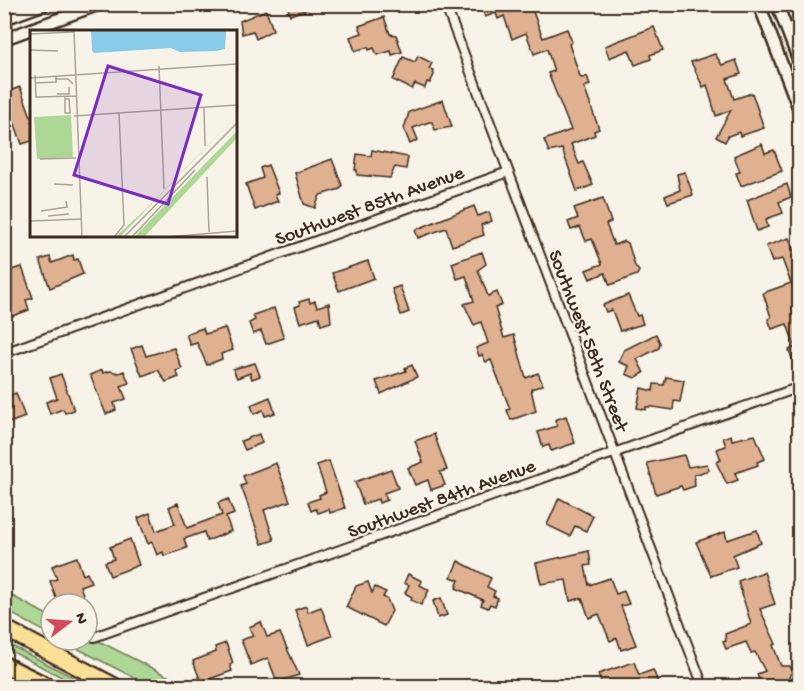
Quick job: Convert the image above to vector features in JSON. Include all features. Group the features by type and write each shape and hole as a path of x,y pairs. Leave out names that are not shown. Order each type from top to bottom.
{"highway":[{"path":"4,628 114,687"},
{"path":"4,665 47,687"}],"main road":[{"path":"4,19 45,4"},
{"path":"4,39 100,4"},
{"path":"759,4 800,112"},
{"path":"777,4 800,64"},
{"path":"33,9 38,27"}],"street":[{"name":"Southwest 58th Street","path":"444,4 703,687"},
{"name":"Southwest 85th Avenue","path":"4,353 508,172"},
{"name":"Southwest 84th Avenue","path":"99,635 800,387"}],"green space":[{"path":"5,592 39,610 39,628 5,610"},
{"path":"99,641 187,686 150,686 84,652 99,652"},
{"path":"4,642 90,686 79,686 5,648"}],"building":[{"path":"287,4 317,4 317,6 290,15"},
{"path":"480,4 530,4 543,38 567,29 572,42 569,44 580,76 582,78 587,76 590,85 584,87 599,129 594,131 595,135 571,144 579,164 583,162 593,185 577,191 562,149 549,152 544,140 571,130 548,73 554,71 547,49 534,54 526,33 512,39 504,16 498,19 496,13 485,17"},
{"path":"266,10 273,30 256,39 253,31 242,34 240,21"},
{"path":"384,17 390,34 396,35 402,52 392,55 391,51 377,55 374,48 369,50 368,47 355,51 350,37 362,33 359,26"},
{"path":"654,27 663,50 650,55 651,59 635,65 629,50 609,58 605,46"},
{"path":"715,54 722,65 736,60 741,74 727,79 734,99 752,93 764,128 740,136 739,132 728,136 725,142 716,137 731,110 716,116 707,85 703,87 691,62"},
{"path":"418,56 432,63 429,69 433,70 434,75 425,88 415,84 412,89 393,80 403,57 415,62"},
{"path":"20,87 30,114 30,142 22,144 13,119 4,122 4,93"},
{"path":"443,100 452,127 435,130 432,122 429,122 413,128 418,140 410,144 404,129 409,112"},
{"path":"762,144 765,153 774,150 782,171 741,186 736,173 740,172 734,156"},
{"path":"372,150 408,157 406,169 395,167 390,178 357,175 357,170 355,170 357,154 371,156"},
{"path":"332,159 342,185 340,189 320,195 315,208 304,204 295,173"},
{"path":"268,165 279,193 275,194 278,201 255,210 246,184 263,178 260,168"},
{"path":"685,172 693,195 668,203 665,196 680,190 677,174"},
{"path":"787,184 791,197 779,202 783,213 766,219 768,227 757,231 747,200"},
{"path":"603,198 611,222 606,224 614,245 624,241 628,243 635,266 639,271 637,275 610,285 605,273 590,279 586,270 602,264 592,239 586,241 580,227 571,230 568,222 578,218 574,208"},
{"path":"474,206 478,216 489,212 492,221 481,225 484,235 452,246 446,228 418,238 415,230"},
{"path":"789,238 800,268 800,358 793,361 789,350 795,347 787,324 772,329 768,319 771,317 763,293 791,283 782,259 772,262 766,246"},
{"path":"482,252 486,264 478,270 488,296 497,292 502,305 495,308 504,338 514,335 526,378 538,373 543,385 531,389 536,411 511,420 507,410 510,409 491,360 486,362 482,355 479,356 476,348 488,343 481,322 474,325 464,304 474,301 466,276 457,279 452,263"},
{"path":"73,255 74,260 78,259 83,274 50,288 40,260 50,257 52,263"},
{"path":"368,261 374,278 339,291 332,273"},
{"path":"22,267 33,298 26,300 29,310 10,317 4,306 4,272"},
{"path":"400,286 409,312 401,315 392,289"},
{"path":"628,295 643,324 620,331 612,310 606,312 603,305"},
{"path":"309,299 310,303 315,301 317,307 329,303 331,322 321,325 319,317 300,323 295,307 300,305 299,302"},
{"path":"274,308 284,338 266,344 261,331 253,334 249,323 255,320 253,315"},
{"path":"203,328 205,334 225,328 233,350 221,354 222,359 207,365 197,343 190,345 186,334"},
{"path":"656,334 660,343 659,348 637,359 644,373 635,378 626,374 629,366 619,362 624,350"},
{"path":"142,345 146,356 174,348 182,369 176,371 179,377 166,382 158,370 142,376 131,349"},
{"path":"255,363 260,376 252,379 250,373 237,378 233,369"},
{"path":"412,365 417,377 381,394 376,381 406,371 405,368"},
{"path":"102,370 103,373 124,371 129,383 121,386 126,399 114,403 116,410 106,414 90,375"},
{"path":"61,374 74,410 65,413 63,409 50,414 46,402 57,398 50,378"},
{"path":"666,377 684,380 680,402 674,401 673,410 653,407 646,407 646,410 637,408 641,388 653,391 654,384 664,385"},
{"path":"16,393 25,417 4,425 4,397"},
{"path":"270,397 275,413 265,416 263,410 254,414 251,405"},
{"path":"566,416 575,443 551,451 549,445 543,447 538,432 557,426 555,420"},
{"path":"259,434 262,443 245,450 241,441"},
{"path":"434,434 447,470 440,472 445,485 431,490 428,480 415,485 408,468 423,462 415,441"},
{"path":"731,435 732,440 755,435 765,459 757,462 758,465 735,473 738,480 727,484 716,462 721,460 717,449 726,446 723,438"},
{"path":"684,455 688,467 707,464 709,470 694,475 695,486 683,490 681,486 656,494 647,463"},
{"path":"329,461 345,508 330,513 329,509 318,513 316,509 311,511 308,502 320,498 319,495 326,492 317,465"},
{"path":"276,463 290,501 264,510 274,540 262,544 241,486 246,484 243,476"},
{"path":"391,469 398,488 384,493 387,500 379,503 378,499 363,504 355,482"},
{"path":"559,498 593,516 586,531 575,526 570,536 547,525"},
{"path":"228,499 234,514 226,517 231,531 207,541 204,532 184,539 187,548 164,556 163,552 157,555 152,542 148,544 138,518 150,513 156,531 175,524 169,507 178,503 187,528 222,515 218,503"},
{"path":"757,530 761,543 733,555 737,567 711,576 696,542 725,532 727,540"},
{"path":"130,539 139,565 110,576 105,562 114,559 110,547"},
{"path":"589,551 591,565 585,566 589,585 610,578 616,594 624,591 629,604 621,606 636,645 621,650 617,638 610,641 599,614 589,618 582,598 570,601 566,580 541,584 536,563"},
{"path":"77,557 83,575 87,573 91,582 80,586 82,592 54,592 50,581 57,579 52,566"},
{"path":"458,561 491,578 487,587 495,591 493,596 498,598 495,606 490,604 488,608 481,605 483,600 456,588 459,580 451,577"},
{"path":"764,572 775,604 760,609 776,644 773,645 781,666 790,666 792,671 789,677 792,687 761,685 757,674 765,671 755,652 751,653 746,642 726,649 723,642 726,641 725,634 751,624 738,581"},
{"path":"408,574 422,581 420,585 429,590 421,605 411,600 412,597 405,593 409,585 404,583"},
{"path":"368,582 372,593 375,587 386,592 383,597 387,599 392,611 384,626 346,607 356,586"},
{"path":"441,598 447,615 438,618 433,601"},
{"path":"306,606 308,612 321,607 332,636 308,645 295,610"},
{"path":"261,622 267,637 280,633 299,675 277,682 268,658 251,665 241,640 253,636 249,627"},
{"path":"226,643 233,663 230,665 232,671 201,682 193,661 216,652 215,647"},
{"path":"634,662 639,675 653,670 658,682 645,687 602,685 598,674"}]}
